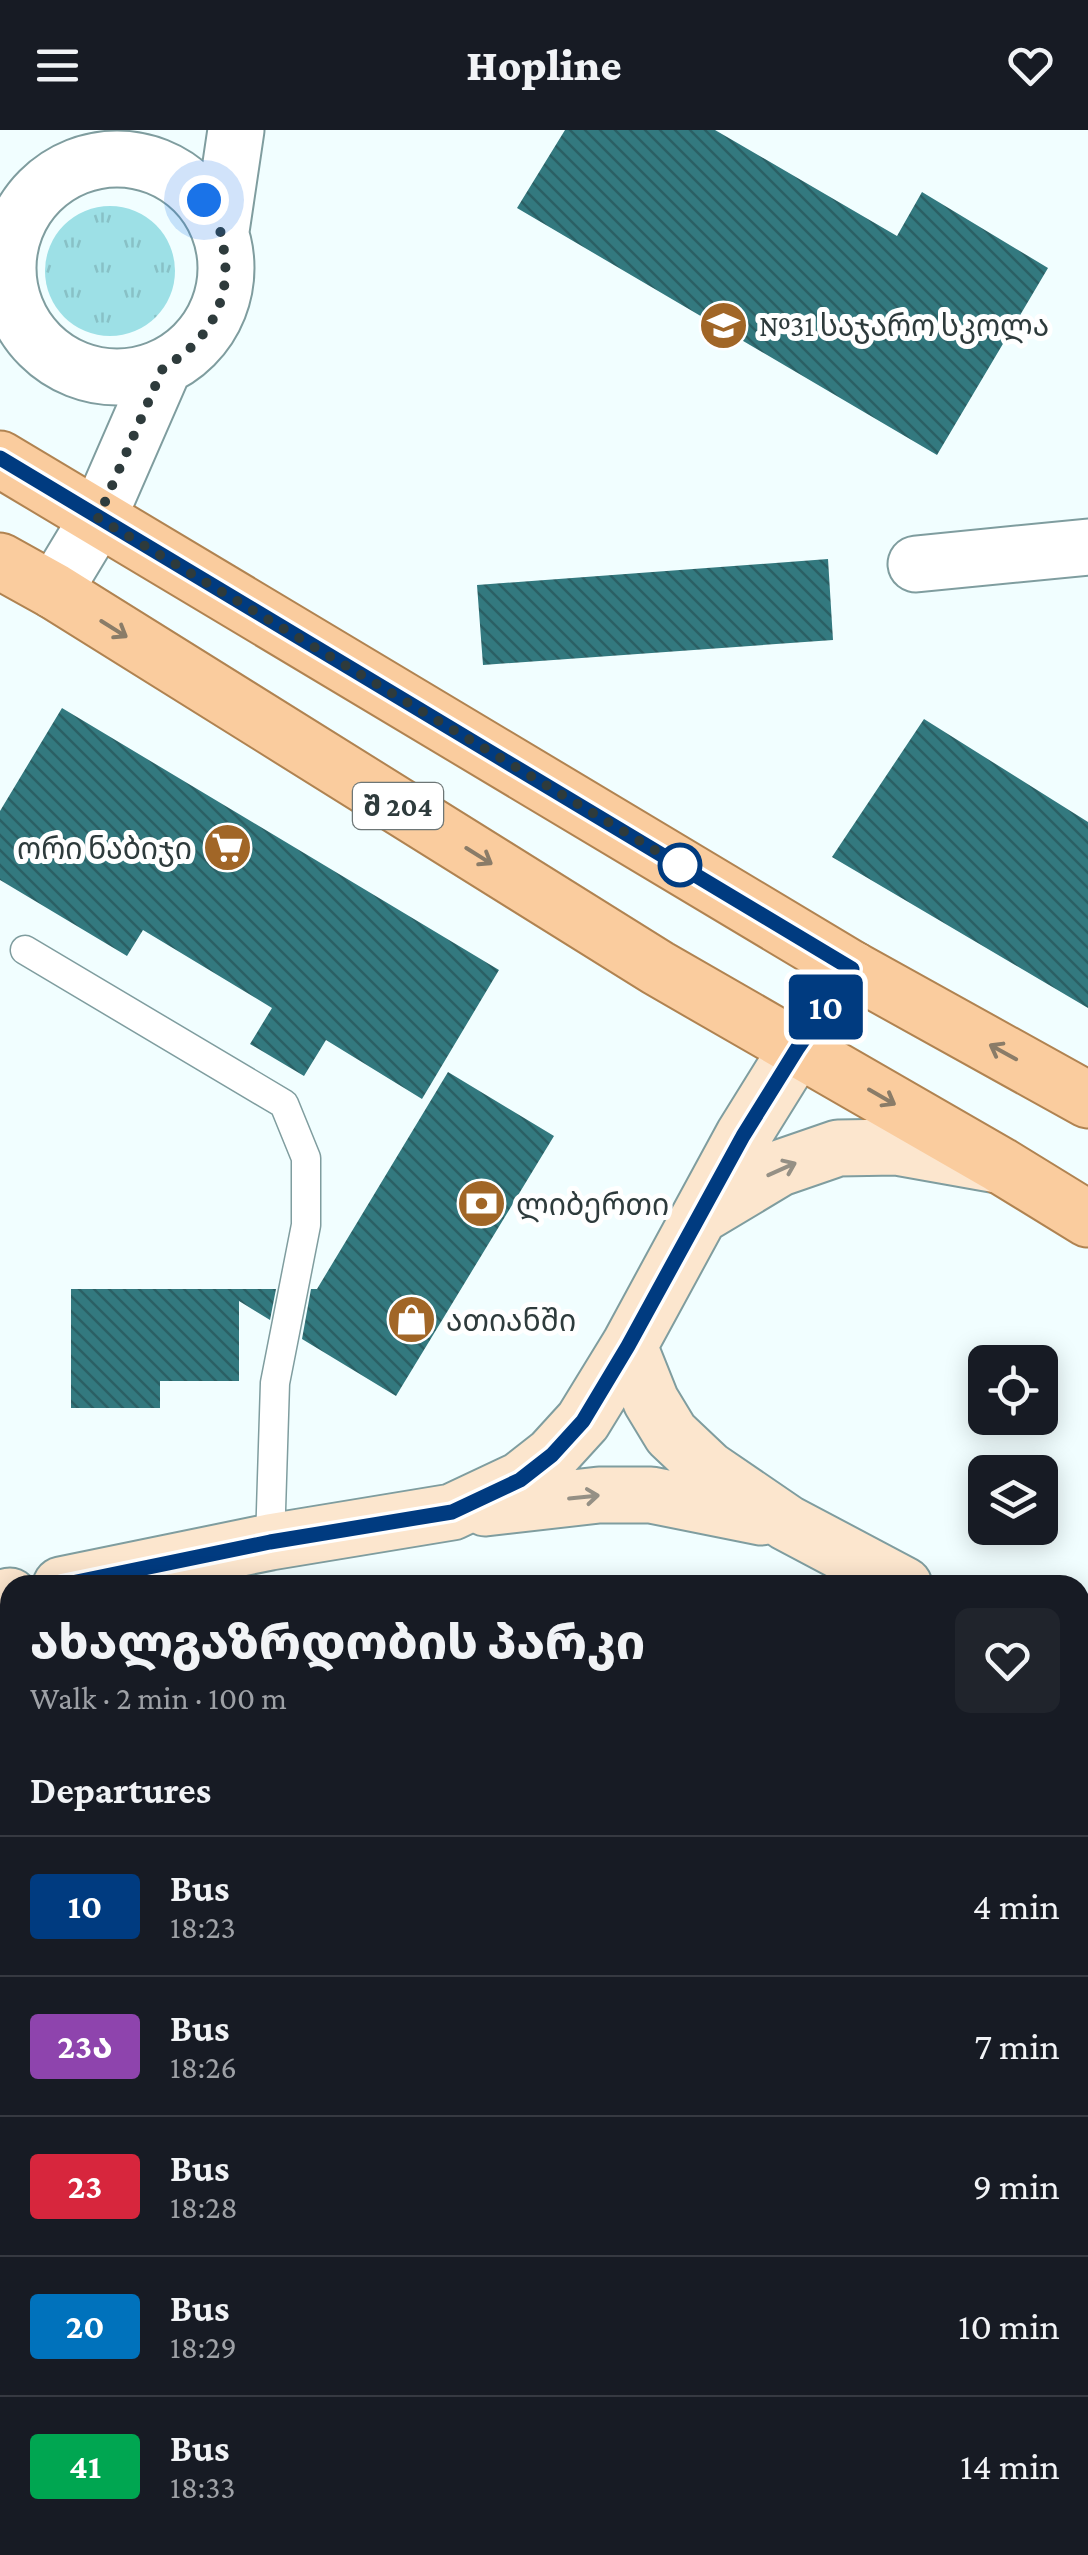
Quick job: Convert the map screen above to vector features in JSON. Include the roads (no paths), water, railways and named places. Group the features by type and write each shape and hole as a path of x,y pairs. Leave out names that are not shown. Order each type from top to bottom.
{"main road":[{"path":"0,458 852,969 1088,1100"},
{"name":"შ 204","path":"0,561 658,968 1088,1219"},
{"path":"452,1512 520,1480 552,1455 583,1421 743,1136 852,969"},
{"path":"698,1217 780,1168 838,1148 896,1147 1000,1165"},
{"path":"628,1346 651,1401 671,1434 708,1468 786,1523 885,1575"},
{"path":"110,1575 270,1542 452,1512 599,1495 651,1495 786,1523"}],"street":[{"path":"61,130 42,186 16,222 3,263 12,306 36,344 73,370 118,378 163,368 182,358 211,325 220,306 227,269 221,231 236,130"},
{"path":"42,186 73,167 108,158 144,162 177,176 204,200 221,231"},
{"path":"54,591 98,518 163,368"},
{"path":"916,564 1088,547"}],"lane":[{"path":"25,950 284,1104 306,1158 306,1225 274,1383 270,1542"}],"place":[{"name":"№31 საჯარო სკოლა","path":"724,325"},
{"name":"ორი ნაბიჯი","path":"227,848"},
{"name":"ლიბერთი","path":"481,1204"},
{"name":"ათიანში","path":"411,1320"}]}
